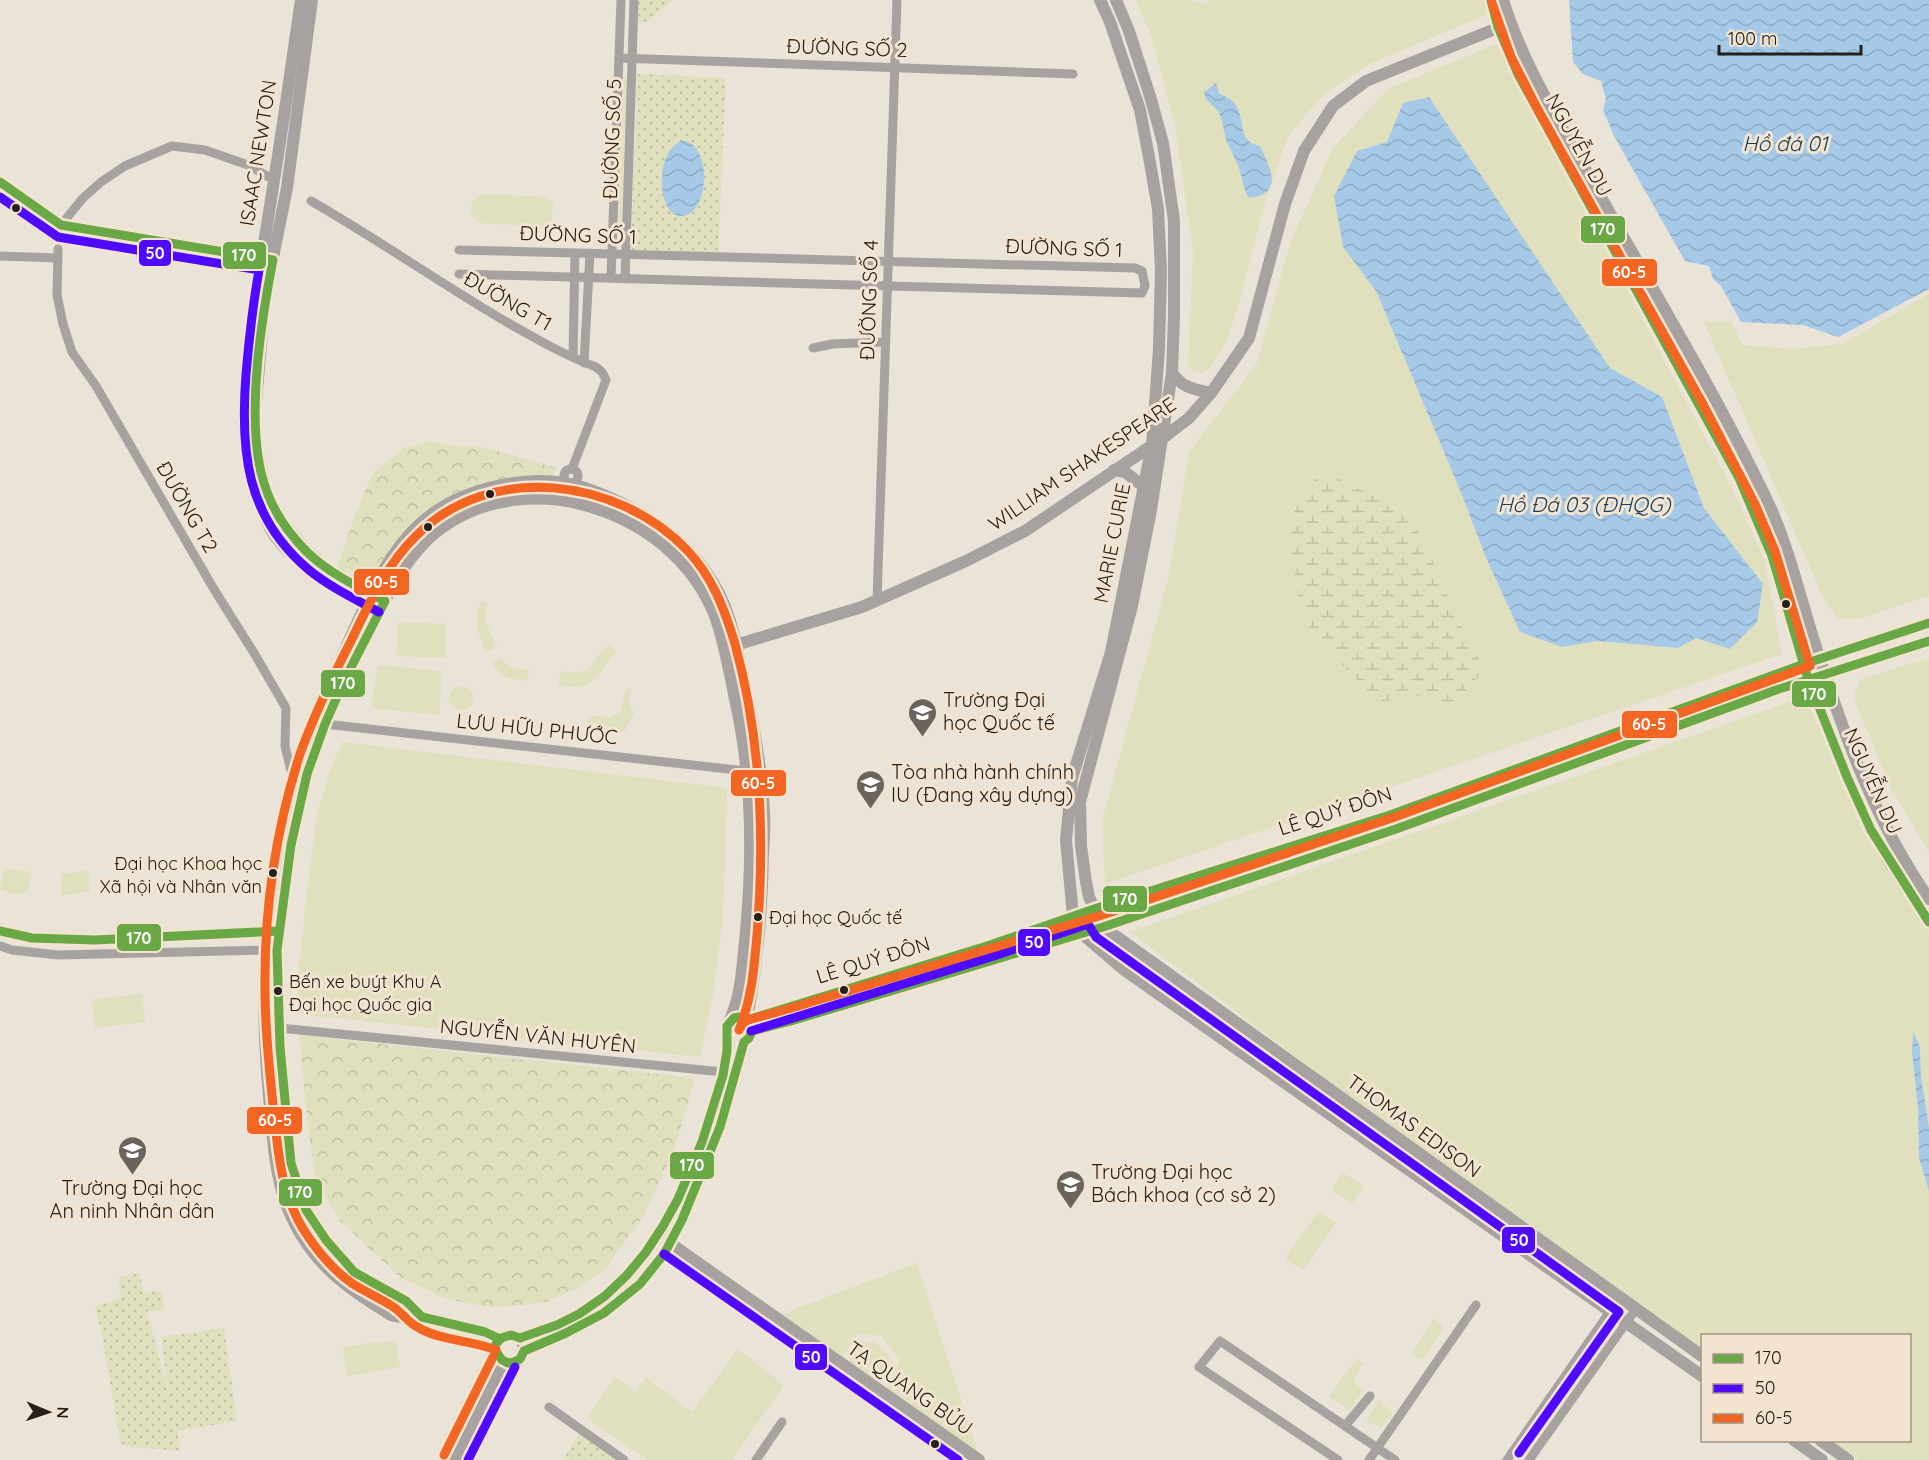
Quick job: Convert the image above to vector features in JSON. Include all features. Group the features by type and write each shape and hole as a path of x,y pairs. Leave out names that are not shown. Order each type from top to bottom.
{"street":[{"name":"ISAAC NEWTON","path":"301,0 274,180 266,265 244,402 244,438 254,489 271,530 308,568 382,606"},
{"name":"ISAAC NEWTON","path":"266,265 287,188 312,0"},
{"name":"ĐƯỜNG SỐ 5","path":"611,278 621,0"},
{"name":"ĐƯỜNG SỐ 5","path":"625,279 634,0"},
{"name":"ĐƯỜNG SỐ 4","path":"877,601 897,0"},
{"name":"MARIE CURIE","path":"1081,933 1073,916 1066,840 1072,778 1111,652 1152,445 1161,309 1158,208 1140,110 1110,22 1100,0"},
{"name":"MARIE CURIE","path":"1103,927 1094,909 1086,882 1081,846 1080,802 1132,606 1151,510 1172,373 1174,317 1174,221 1163,143 1129,32 1116,0"},
{"name":"NGUYỄN DU","path":"1491,0 1498,27 1518,74 1739,478 1772,556 1808,679 1842,766 1871,830 1929,922"},
{"name":"NGUYỄN DU","path":"1503,0 1522,52 1548,103 1715,400 1758,482 1786,547 1820,658 1864,782 1896,849 1929,899"},
{"name":"WILLIAM SHAKESPEARE","path":"730,646 841,614 877,601 966,561 1020,534 1189,418 1211,393 1249,338 1285,204 1304,151 1333,106 1366,81 1510,23"},
{"name":"ĐƯỜNG SỐ 2","path":"619,58 1073,74"},
{"path":"61,225 83,198 100,182 125,166 172,146 205,150 248,165 287,188"},
{"path":"0,182 61,225 266,265"},
{"name":"ĐƯỜNG T1","path":"311,201 388,246 464,297 553,348 602,372 606,380 572,469 566,470 563,474 564,479 569,483"},
{"name":"ĐƯỜNG SỐ 1","path":"459,249 1135,268 1142,271 1145,286 1142,293 459,274"},
{"path":"573,357 575,253"},
{"path":"584,363 590,253"},
{"name":"ĐƯỜNG T2","path":"0,256 58,254 57,295 72,352 96,386 286,708 285,746 298,783"},
{"path":"813,348 832,344 885,342"},
{"path":"1172,373 1180,383 1193,390 1211,393"},
{"path":"1114,470 1125,472 1143,486"},
{"path":"422,1317 406,1301 354,1272 326,1240 306,1210 291,1163 279,1028 277,950 298,783 318,713 369,599 405,539 422,521 443,507 474,492 508,483 539,481 569,483 623,503 668,532 704,568 719,592 729,616 730,646 746,771 750,844 749,888 739,994 731,1020 726,1028 728,1037 723,1072 698,1153 667,1220 652,1244 606,1295 580,1313 520,1338"},
{"path":"569,483 569,500"},
{"path":"500,1339 485,1332 422,1317 399,1318 391,1315 338,1281 308,1246 290,1215 280,1178 266,1066 264,950 275,863 285,808 344,681 404,567 419,548 456,519 475,510 514,500 540,498 569,500 597,508 628,522 678,557 694,577 730,646 754,730 765,813 763,894 749,1038 744,1042 720,1127 668,1249 640,1284 604,1312 566,1333 524,1351"},
{"name":"LÊ QUÝ ĐÔN","path":"749,1025 1094,909 1390,815 1820,658 1929,623"},
{"name":"LÊ QUÝ ĐÔN","path":"749,1025 791,1021 1103,927 1396,829 1825,673 1929,641"},
{"name":"LƯU HỮU PHƯỚC","path":"325,724 746,771"},
{"path":"1569,748 1577,763"},
{"path":"1470,785 1476,800"},
{"path":"1390,815 1396,829"},
{"name":"THOMAS EDISON","path":"1103,927 1701,1355"},
{"path":"0,931 32,938 95,940 279,931"},
{"name":"THOMAS EDISON","path":"1081,933 1123,969 1701,1375"},
{"path":"990,945 995,959"},
{"path":"0,946 12,950 58,955 277,950"},
{"path":"1209,1029 1221,1012"},
{"path":"731,1020 739,1017 749,1025"},
{"name":"NGUYỄN VĂN HUYÊN","path":"279,1028 723,1072"},
{"path":"728,1037 734,1042 744,1042"},
{"name":"TẠ QUANG BỬU","path":"668,1249 861,1385 958,1460"},
{"path":"1507,1460 1620,1297"},
{"path":"1369,1460 1476,1305"},
{"path":"1529,1460 1636,1309"},
{"path":"512,1334 520,1338 523,1342 523,1355 513,1363 500,1359 496,1347 500,1339 512,1334"},
{"path":"1338,1460 1199,1367 1220,1341 1395,1460"},
{"path":"455,1460 504,1362"},
{"name":"TẠ QUANG BỬU","path":"861,1385 979,1460"},
{"path":"1345,1426 1370,1396"},
{"path":"1547,1402 1563,1412"},
{"path":"549,1407 624,1460"},
{"path":"756,1460 782,1422"},
{"path":"1797,1442 1821,1460"},
{"path":"1823,1442 1848,1460"}],"green space":[{"path":"639,0 672,0 649,21 638,22"},
{"path":"1136,0 1192,0 1207,4 1209,0 1484,0 1488,14 1367,65 1323,95 1288,137 1266,199 1237,311 1226,342 1211,367 1202,373 1192,371 1188,365 1193,251 1175,125 1152,39"},
{"path":"1496,44 1731,486 1765,561 1782,654 1105,884 1102,821 1169,575 1189,452 1257,363 1291,240 1333,148 1388,89","holes":["1429,97 1610,368 1662,397 1704,508 1763,584 1696,638 1678,648 1597,641 1562,647 1487,560 1376,291 1343,247 1357,151 1387,142","1324,473 1403,510 1423,539 1468,641 1479,659 1469,685 1455,708 1414,695 1374,704 1356,678 1322,648 1303,615 1287,530 1293,515"]},
{"path":"637,74 726,78 718,258 631,253"},
{"path":"628,77 623,244 621,245 618,243 624,79"},
{"path":"488,194 544,197 553,203 552,220 541,226 479,223 470,214 472,202 476,196"},
{"path":"1929,294 1929,596 1858,619 1838,619 1824,600 1704,322 1732,322 1742,345 1792,349 1842,344"},
{"path":"430,441 455,446 478,446 558,468 549,480 459,500 422,524 379,569 356,574 337,568 354,518 373,473 404,448"},
{"path":"1324,472 1403,510 1423,539 1468,641 1479,659 1479,677 1469,685 1455,708 1414,695 1374,704 1356,678 1322,648 1303,615 1287,530 1302,492"},
{"path":"482,600 487,604 485,621 497,647 485,652 477,620"},
{"path":"398,622 446,624 446,658 396,656"},
{"path":"608,645 616,651 595,678 578,687 559,686 560,671 579,673 587,669"},
{"path":"501,658 510,666 529,670 528,681 511,678 498,671 491,661"},
{"path":"1929,658 1929,852 1891,788 1855,702 1855,692 1861,679"},
{"path":"378,665 442,671 439,715 371,708"},
{"path":"461,686 470,689 473,698 470,707 461,710 452,707 449,698 452,689"},
{"path":"632,688 629,703 634,714 625,731 616,732 596,722 587,726 586,721 592,716 610,717 621,712 624,694 627,689"},
{"path":"1801,700 1810,707 1864,834 1929,928 1929,1127 1921,1076 1920,1047 1913,1033 1912,1053 1918,1108 1919,1158 1929,1191 1929,1460 1858,1460 1831,1442 1911,1442 1911,1334 1701,1334 1701,1350 1434,1160 1130,932 1792,701"},
{"path":"342,742 727,788 723,919 713,994 700,1057 298,1014 298,971 316,819 329,774"},
{"path":"5,868 31,872 28,893 10,893 0,889"},
{"path":"88,870 90,891 61,896 62,873"},
{"path":"142,994 145,1022 95,1028 92,999"},
{"path":"299,1035 695,1078 675,1148 643,1217 604,1271 576,1289 545,1302 492,1308 444,1298 400,1277 340,1221 315,1179"},
{"path":"1343,1173 1364,1186 1352,1204 1331,1190"},
{"path":"1319,1211 1336,1223 1303,1270 1287,1260 1287,1256"},
{"path":"917,1263 976,1446 977,1460 883,1394 900,1360 881,1336 859,1333 837,1364 774,1319"},
{"path":"140,1273 143,1294 162,1290 164,1310 147,1311 169,1396 161,1337 224,1328 237,1421 177,1431 182,1451 121,1446 95,1307 120,1298 119,1277"},
{"path":"1434,1319 1442,1325 1443,1330 1425,1356 1418,1359 1412,1353"},
{"path":"395,1340 400,1367 347,1376 343,1347"},
{"path":"862,1342 875,1342 892,1359 877,1389 845,1367"},
{"path":"738,1349 784,1385 732,1460 647,1460 587,1418 615,1377 634,1391 646,1377 692,1412"},
{"path":"1359,1359 1364,1362 1354,1380 1364,1390 1349,1411 1329,1396 1355,1361"},
{"path":"1378,1400 1393,1413 1381,1428 1366,1421"},
{"path":"582,1430 624,1460 563,1460"}],"water":[{"name":"Hồ đá 01","path":"1569,0 1929,0 1929,289 1838,337 1803,325 1741,322 1721,286 1713,279 1709,266 1685,261 1614,136 1603,110 1606,99 1601,81 1583,74 1573,62"},
{"path":"1216,83 1219,93 1235,104 1244,135 1252,144 1260,146 1268,163 1272,179 1271,186 1260,196 1249,198 1246,193 1238,165 1226,140 1221,117 1206,99 1204,92"},
{"name":"Hồ Đá 03 (ĐHQG)","path":"1429,97 1610,368 1662,397 1704,508 1763,584 1757,622 1730,649 1696,638 1678,648 1597,641 1562,647 1520,632 1487,560 1376,291 1343,247 1334,196 1357,151 1387,142 1403,103"},
{"path":"683,141 693,145 699,154 704,180 702,194 697,205 690,213 680,216 672,213 667,205 662,181 667,156 674,146"},
{"path":"1913,1031 1920,1047 1921,1076 1929,1127 1929,1191 1919,1158 1918,1108 1912,1053"}],"transit line":[{"name":"170","path":"1491,0 1498,27 1518,74 1739,478 1772,556 1808,679 1847,777 1871,830 1929,922"},
{"name":"60-5","path":"496,1350 437,1336 415,1326 392,1306 346,1279 327,1261 310,1239 297,1217 285,1187 279,1155 266,1033 265,960 269,900 284,811 300,754 330,683 387,572 405,547 446,512 480,496 516,488 553,488 590,494 626,507 659,526 687,550 711,582 727,619 744,680 751,715 759,788 761,862 757,935 750,995 739,1030 748,1020 1099,916 1392,818 1810,666 1775,551 1755,504 1704,406 1537,108 1511,57 1492,3"},
{"name":"170","path":"0,182 61,225 273,260 260,342 255,402 258,459 264,483 281,520 307,552 335,573 385,601 325,724 307,774 291,845 277,950 280,1047 291,1163 306,1210 326,1240 354,1272 406,1301 422,1317 485,1332 500,1339"},
{"name":"50","path":"0,197 58,237 259,270 247,361 244,430 252,481 260,505 272,528 288,550 309,570 379,612"},
{"name":"170","path":"1929,623 1804,664 1390,815 1094,909 990,945 747,1020 734,1018 727,1026 727,1051 723,1075 702,1142 678,1199 646,1252 605,1296 579,1314 557,1325 520,1338 511,1335 501,1338 495,1350 502,1360 508,1363 514,1362 520,1359 524,1351 604,1313 640,1284 664,1254 682,1220 720,1127 744,1042 752,1031 1103,927 1396,829 1776,690 1929,641"},
{"name":"50","path":"751,1031 994,956 1088,924 1096,937 1619,1312 1519,1453"},
{"name":"170","path":"0,931 32,938 95,940 279,931"},
{"name":"50","path":"664,1254 958,1460"},
{"name":"60-5","path":"444,1455 493,1357"},
{"name":"50","path":"468,1460 515,1367"}],"place":[{"name":"Trường Đại học Quốc tế","path":"922,738"},
{"name":"Tòa nhà hành chính IU (Đang xây dựng)","path":"870,810"},
{"name":"Đại học Khoa học Xã hội và Nhân văn","path":"273,873"},
{"name":"Đại học Quốc tế","path":"758,917"},
{"name":"Bến xe buýt Khu A Đại học Quốc gia","path":"278,991"},
{"name":"Trường Đại học An ninh Nhân dân","path":"132,1176"},
{"name":"Trường Đại học Bách khoa (cơ sở 2)","path":"1070,1210"}]}
